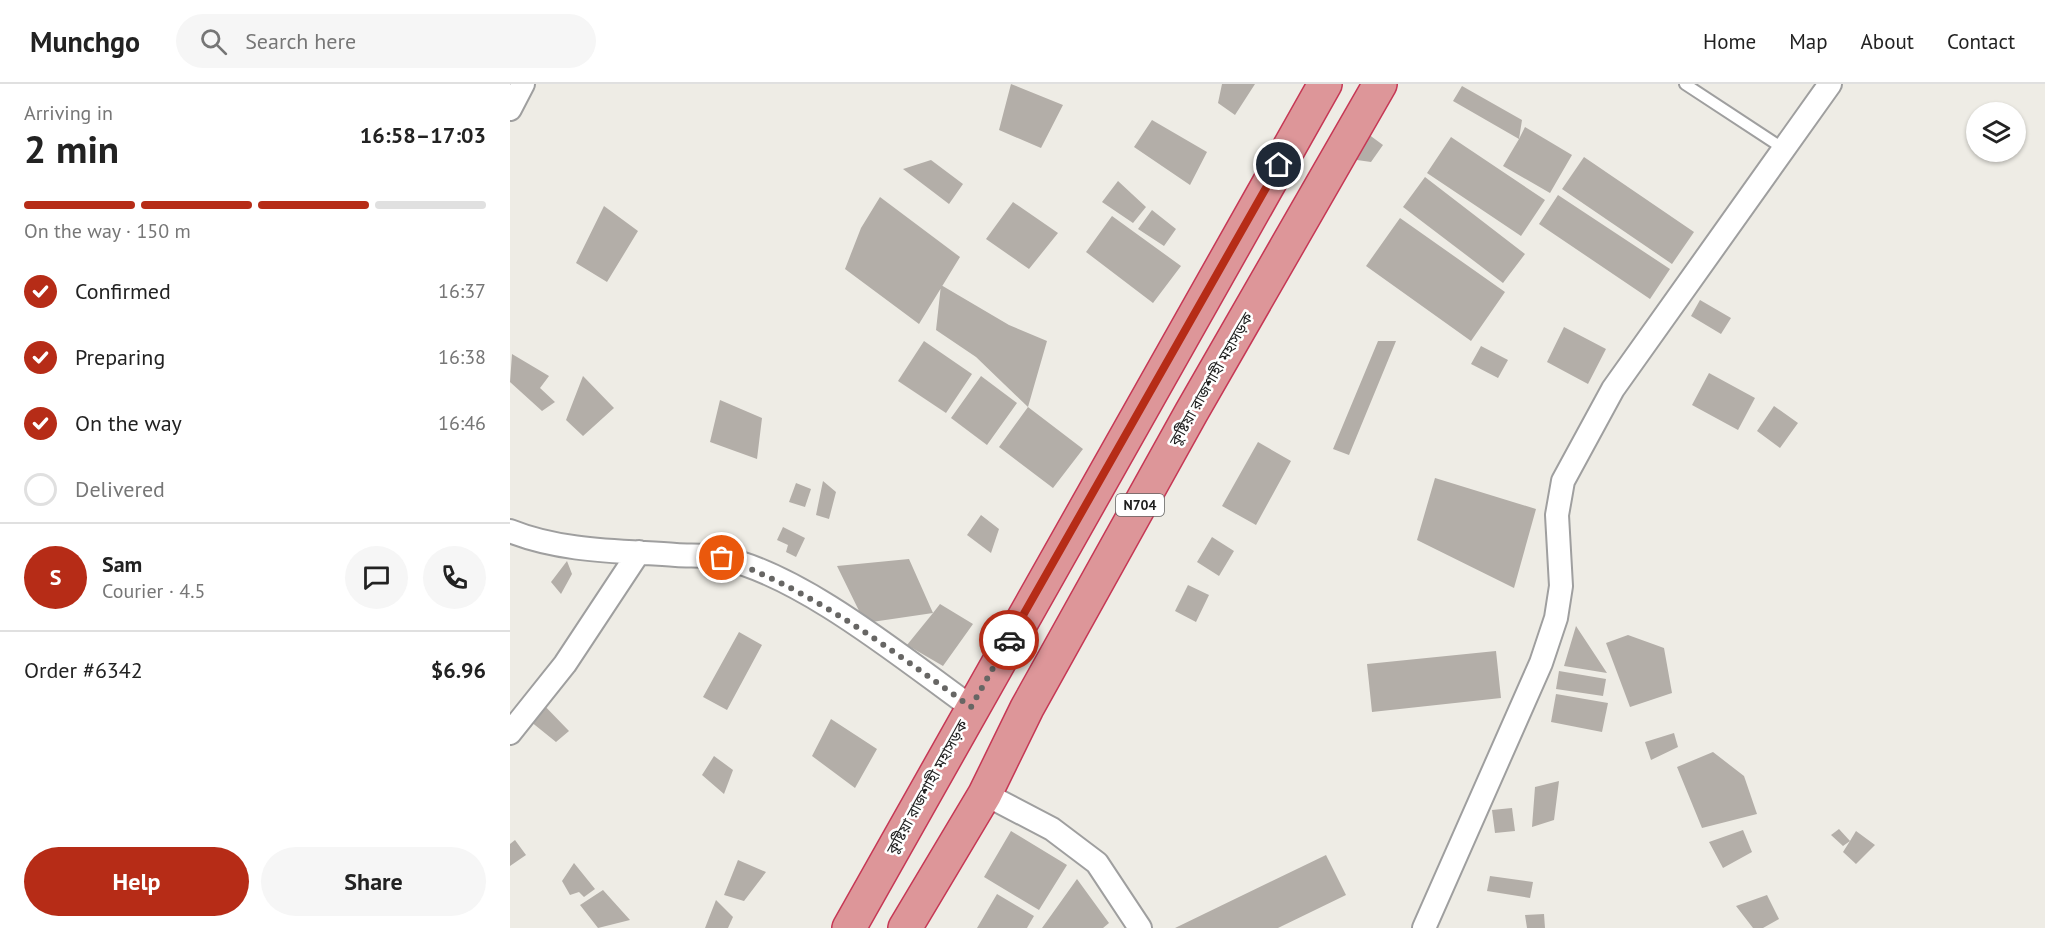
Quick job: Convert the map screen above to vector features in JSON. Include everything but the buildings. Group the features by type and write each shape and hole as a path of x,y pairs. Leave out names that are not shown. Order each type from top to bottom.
{"highway":[{"name":"কুষ্টিয়া রাজশাহী মহাসড়ক","path":"849,928 971,707 1325,84"},
{"name":"কুষ্টিয়া রাজশাহী মহাসড়ক","path":"905,928 985,794 1027,708 1186,423 1380,84"},
{"path":"892,850 934,878"}],"street":[{"path":"510,109 523,84"},
{"path":"1424,928 1542,663 1556,618 1561,586 1557,515 1563,481 1613,389 1830,84"},
{"path":"510,531 533,540 596,550 722,558 767,574 823,604 971,707"},
{"path":"510,733 565,664 639,552"},
{"path":"985,794 1052,829 1097,863 1140,928"}],"lane":[{"path":"1685,84 1784,149"}],"way so far":[{"path":"722,558 767,574 823,604 971,707 1009,640"}],"route":[{"path":"1009,640 1279,165"}]}
